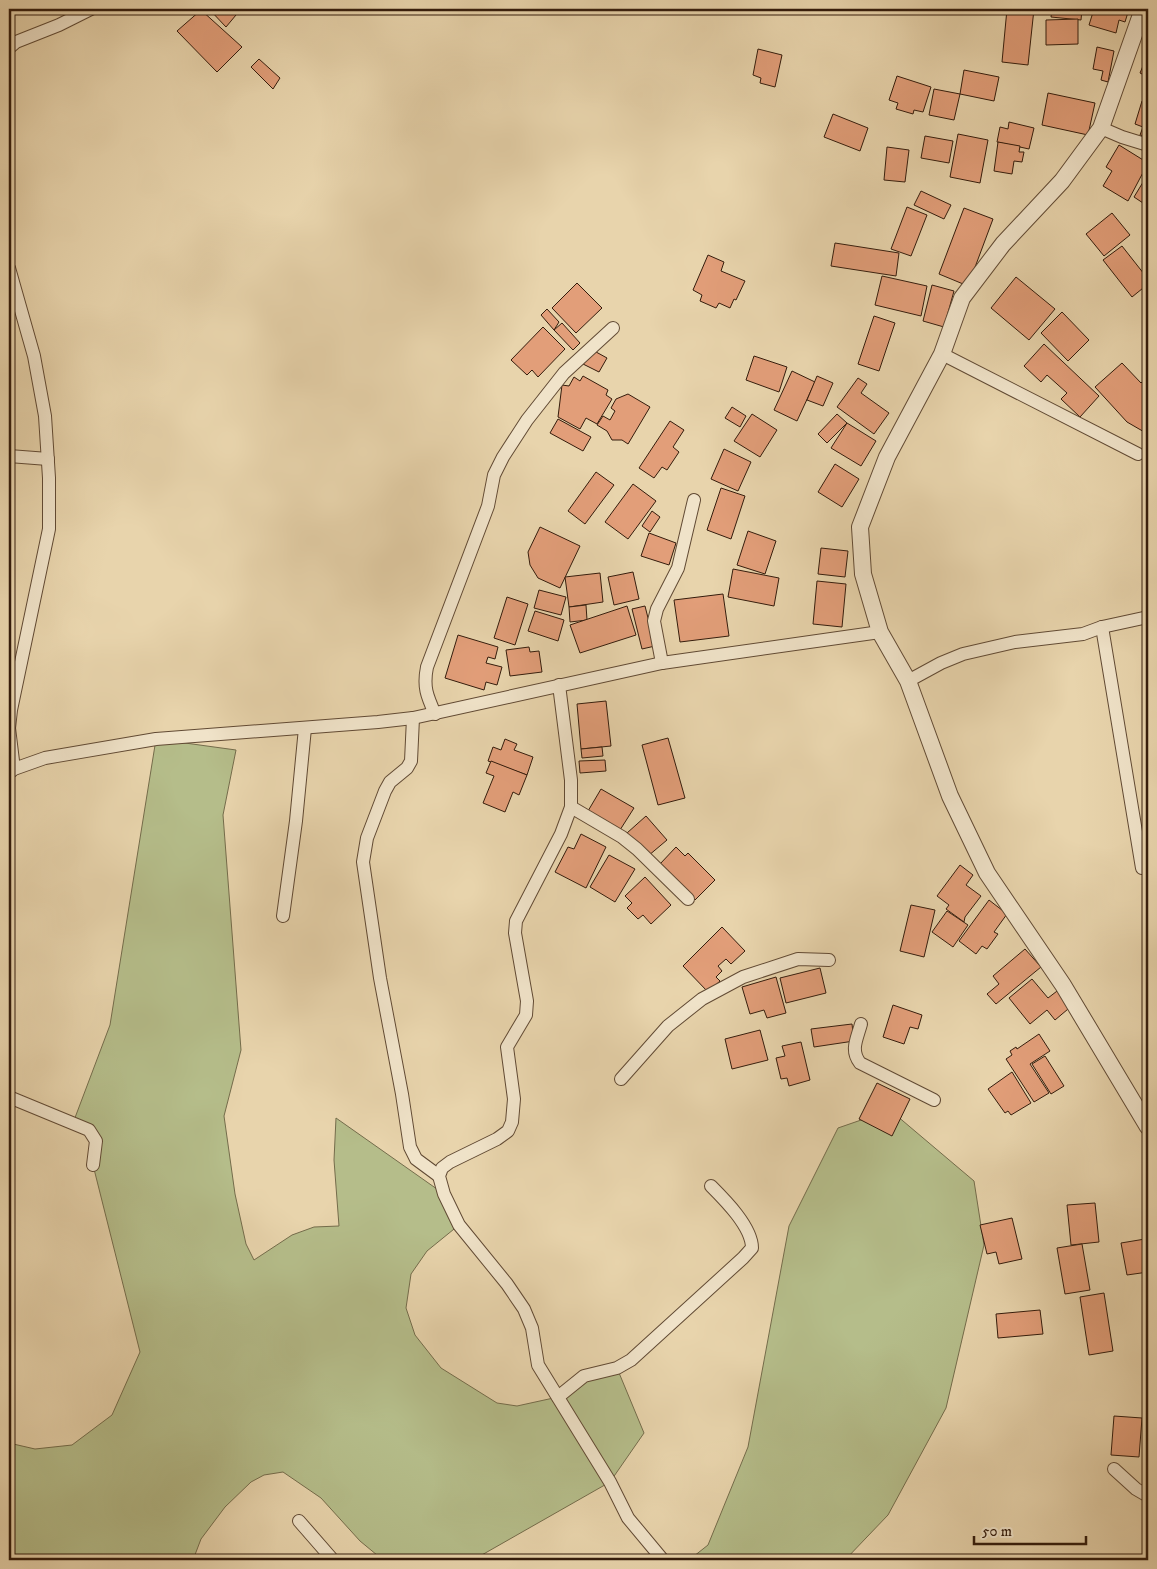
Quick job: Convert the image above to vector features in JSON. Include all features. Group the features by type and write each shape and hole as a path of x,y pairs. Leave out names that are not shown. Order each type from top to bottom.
{"street":[{"path":"9,48 16,42 91,9"},
{"path":"1144,9 1102,128 1062,181 1003,244 962,298 942,354 887,457 860,527 863,574 880,632 908,681 950,796 987,873 1063,985 1148,1127"},
{"path":"1102,128 1122,137 1148,145"},
{"path":"9,268 34,356 45,416 49,529 11,710 9,728 12,771 44,758 156,739 413,718 662,663 880,632"},
{"path":"435,714 426,694 424,680 488,506 494,475 503,457 527,420 564,373 613,328"},
{"path":"942,354 1138,454"},
{"path":"9,456 48,459"},
{"path":"662,663 654,622 657,609 678,568 694,500"},
{"path":"908,681 941,663 963,654 1015,642 1083,634 1102,627 1148,616"},
{"path":"1102,627 1142,868"},
{"path":"559,685 571,780 571,807 561,834 516,921 515,933 527,1001 526,1015 507,1047 514,1099 512,1122 508,1131 497,1140 450,1162 442,1168 439,1176 444,1194 459,1225 507,1284 524,1309 532,1328 538,1365 610,1482 628,1518 662,1560"},
{"path":"413,718 412,761 408,768 390,782 385,791 367,838 363,862 380,978 410,1147 416,1159 439,1176"},
{"path":"283,916 296,821 305,728"},
{"path":"571,807 637,848 688,899"},
{"path":"621,1079 668,1026 702,999 743,977 798,959 829,960"},
{"path":"861,1024 854,1049 855,1057 860,1063 934,1100"},
{"path":"9,1097 89,1130 96,1141 93,1165"},
{"path":"558,1397 584,1376 617,1368 631,1360 752,1248 752,1239 730,1205 711,1186"},
{"path":"1114,1469 1136,1489 1148,1496"},
{"path":"299,1521 333,1560"}],"green space":[{"path":"156,739 236,750 223,815 241,1050 224,1116 235,1194 246,1244 254,1260 292,1235 314,1227 339,1226 334,1160 336,1118 444,1194 459,1225 427,1251 411,1274 406,1308 415,1335 441,1368 497,1403 517,1406 558,1397 574,1384 617,1368 644,1433 610,1482 473,1560 383,1560 360,1541 321,1498 283,1472 264,1475 251,1482 225,1507 201,1539 193,1560 9,1560 9,1443 35,1449 72,1445 112,1415 140,1352 93,1165 96,1141 73,1123 110,1025"},
{"path":"890,1110 974,1181 984,1245 946,1408 888,1515 845,1560 689,1560 708,1545 748,1447 789,1226 838,1128"}],"building":[{"path":"209,9 241,9 226,27"},
{"path":"1007,9 1034,9 1028,65 1002,62"},
{"path":"1052,9 1082,9 1081,20 1051,17"},
{"path":"1094,9 1129,9 1125,22 1119,20 1116,33 1089,25"},
{"path":"201,10 242,47 217,72 177,31"},
{"path":"1078,19 1078,44 1046,45 1046,20"},
{"path":"1097,47 1114,51 1108,82 1101,80 1103,71 1093,69"},
{"path":"758,49 782,55 775,87 760,83 761,78 753,75"},
{"path":"1148,54 1148,77 1140,73"},
{"path":"259,59 280,78 273,89 251,67"},
{"path":"964,70 999,77 994,101 960,94"},
{"path":"897,76 931,87 923,112 914,110 913,114 896,109 898,103 889,100"},
{"path":"934,89 960,94 954,120 929,115"},
{"path":"1048,93 1095,103 1088,135 1042,125"},
{"path":"1142,101 1148,104 1148,137 1140,135 1143,127 1135,124"},
{"path":"833,114 868,128 860,151 824,137"},
{"path":"1009,122 1034,128 1029,149 997,142 1000,127 1008,129"},
{"path":"958,134 988,140 980,183 950,177"},
{"path":"925,136 953,141 949,163 921,158"},
{"path":"998,142 1020,146 1019,152 1024,152 1022,162 1014,161 1012,174 994,171"},
{"path":"1119,145 1148,163 1128,201 1103,186 1112,171 1106,167"},
{"path":"887,147 909,150 905,182 884,180"},
{"path":"1148,174 1148,201 1146,205 1134,197"},
{"path":"921,191 951,205 944,219 914,205"},
{"path":"907,207 927,215 911,256 891,249"},
{"path":"964,208 993,219 968,286 939,274"},
{"path":"1112,213 1130,235 1104,256 1086,234"},
{"path":"835,243 899,253 896,276 831,266"},
{"path":"1122,246 1148,279 1148,284 1132,297 1103,260"},
{"path":"708,255 724,262 721,271 745,281 730,308 719,303 716,308 700,301 702,295 693,290"},
{"path":"882,276 927,286 921,316 875,305"},
{"path":"1016,277 1055,309 1029,340 991,308"},
{"path":"577,283 602,308 576,333 552,308"},
{"path":"932,285 954,291 944,327 923,321"},
{"path":"547,309 559,322 554,330 541,315"},
{"path":"1062,312 1089,340 1068,361 1041,333"},
{"path":"874,316 895,323 879,371 858,364"},
{"path":"562,323 580,343 573,350 554,330"},
{"path":"543,327 565,349 538,377 532,370 527,375 511,360"},
{"path":"1044,344 1099,396 1080,417 1061,399 1067,393 1047,375 1041,382 1024,366"},
{"path":"587,347 607,358 599,372 579,362"},
{"path":"754,356 787,367 779,392 746,380"},
{"path":"1122,363 1141,383 1147,377 1148,379 1148,431 1146,433 1127,422 1095,387"},
{"path":"792,371 815,382 797,421 774,410"},
{"path":"583,376 608,390 606,395 612,399 597,424 586,418 580,429 558,417 562,385 569,386 574,377 580,381"},
{"path":"817,376 833,383 823,406 807,400"},
{"path":"858,378 867,384 861,393 889,413 874,434 837,407"},
{"path":"628,394 650,407 628,444 622,440 612,440 607,431 597,425 603,416 610,420 615,411 611,408 616,399"},
{"path":"732,407 746,416 740,427 725,418"},
{"path":"752,414 777,430 760,457 734,441"},
{"path":"837,414 847,423 827,443 818,434"},
{"path":"558,419 591,437 583,451 550,433"},
{"path":"670,421 684,430 673,447 679,452 667,470 662,467 654,478 639,468"},
{"path":"847,423 876,441 861,466 831,448"},
{"path":"724,449 751,462 738,491 711,479"},
{"path":"835,464 859,479 842,507 818,492"},
{"path":"596,472 614,485 585,524 568,511"},
{"path":"633,484 656,501 628,539 605,522"},
{"path":"721,488 745,496 731,539 707,530"},
{"path":"652,511 660,517 650,532 642,526"},
{"path":"540,527 580,546 560,588 538,578 530,565 528,552"},
{"path":"748,531 776,541 765,574 737,565"},
{"path":"649,533 676,543 669,565 641,556"},
{"path":"821,548 848,551 845,577 818,574"},
{"path":"733,569 779,578 774,606 728,597"},
{"path":"633,572 639,599 614,605 608,577"},
{"path":"600,573 603,602 569,607 565,577"},
{"path":"817,581 846,584 842,627 813,624"},
{"path":"539,590 566,597 561,615 534,608"},
{"path":"723,594 729,636 680,642 674,600"},
{"path":"507,597 528,604 515,645 494,638"},
{"path":"586,605 587,620 570,622 569,607"},
{"path":"627,606 636,635 580,653 570,625"},
{"path":"645,606 655,646 642,649 632,609"},
{"path":"535,611 564,620 558,641 528,631"},
{"path":"458,635 498,647 495,659 488,657 486,663 502,667 497,685 486,682 484,690 445,678"},
{"path":"529,647 530,652 539,651 542,672 510,676 506,650"},
{"path":"606,701 611,746 581,749 577,704"},
{"path":"668,738 685,798 658,805 642,745"},
{"path":"505,739 517,744 514,750 533,757 527,775 488,761 493,747 501,750"},
{"path":"602,747 603,756 582,758 581,749"},
{"path":"605,760 606,771 580,773 579,761"},
{"path":"491,761 527,775 519,795 513,792 505,812 483,803 494,776 486,773"},
{"path":"601,789 634,808 620,830 588,811"},
{"path":"646,816 667,840 648,856 627,833"},
{"path":"581,834 606,847 586,888 555,872 568,847 574,849"},
{"path":"676,847 685,856 688,853 715,880 695,900 660,864"},
{"path":"609,855 635,869 615,902 590,887"},
{"path":"960,865 973,875 966,885 981,896 965,917 964,922 946,909 949,905 937,896"},
{"path":"645,877 671,905 651,924 643,915 638,919 627,908 632,903 625,896"},
{"path":"989,900 1007,914 994,932 998,934 987,949 982,946 976,954 959,941"},
{"path":"911,905 935,910 924,957 900,951"},
{"path":"947,911 968,925 953,947 932,932"},
{"path":"722,927 745,951 731,964 726,959 718,966 722,971 716,977 720,981 708,992 683,966"},
{"path":"1025,949 1041,967 996,1004 987,994 999,984 993,976"},
{"path":"820,968 826,993 786,1003 780,978"},
{"path":"776,977 786,1013 767,1018 764,1010 750,1014 742,987"},
{"path":"1032,979 1048,998 1061,988 1074,1004 1055,1020 1047,1010 1030,1024 1009,998"},
{"path":"893,1005 922,1015 918,1029 910,1027 904,1044 883,1037"},
{"path":"852,1024 854,1041 814,1047 811,1029"},
{"path":"760,1030 768,1060 732,1069 725,1039"},
{"path":"1039,1034 1050,1051 1030,1064 1049,1093 1034,1102 1006,1059 1012,1055 1010,1051 1016,1047 1017,1049"},
{"path":"801,1042 810,1080 789,1086 787,1078 781,1079 776,1058 785,1056 782,1046"},
{"path":"1045,1056 1064,1086 1051,1094 1032,1064"},
{"path":"1012,1072 1031,1103 1011,1115 1008,1111 1005,1113 988,1089"},
{"path":"877,1083 910,1099 892,1136 859,1119"},
{"path":"1095,1203 1099,1242 1071,1245 1067,1205"},
{"path":"1012,1218 1022,1259 999,1264 996,1252 987,1254 980,1225"},
{"path":"1145,1239 1148,1272 1127,1275 1121,1243"},
{"path":"1082,1244 1090,1290 1065,1294 1057,1248"},
{"path":"1104,1293 1113,1351 1089,1355 1080,1297"},
{"path":"1040,1310 1043,1334 998,1338 996,1314"},
{"path":"1114,1416 1142,1418 1139,1457 1111,1455"},
{"path":"1148,1424 1148,1460 1146,1460"}]}
